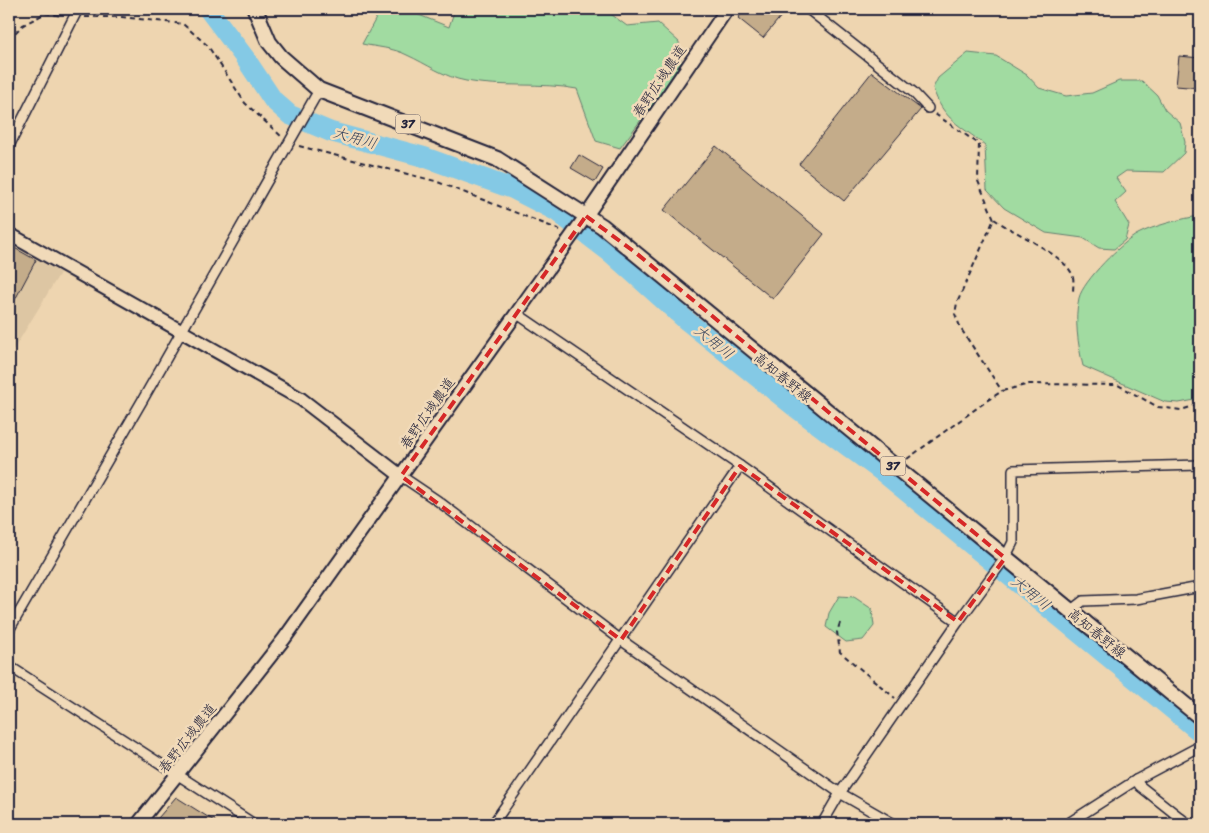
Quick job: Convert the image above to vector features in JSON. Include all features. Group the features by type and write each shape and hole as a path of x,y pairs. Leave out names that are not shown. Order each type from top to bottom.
{"main road":[{"name":"高知春野線","path":"255,9 269,42 281,57 319,90 497,159 586,216 636,253 710,318 895,468 1004,561 1070,611 1200,717"}],"street":[{"name":"春野広域農道","path":"138,824 284,639 586,216 727,9"},
{"path":"808,9 913,92 928,108"},
{"path":"9,146 77,12"},
{"path":"9,630 291,142 319,90"},
{"path":"9,234 301,399 621,640 840,793 894,824"},
{"path":"516,313 740,466 958,622"},
{"path":"822,824 840,793 958,622 1004,561 1013,542 1012,470 1200,465"},
{"path":"492,824 740,466"},
{"path":"1070,611 1083,601 1136,599 1200,587"},
{"path":"9,666 173,781 254,824"},
{"path":"1067,824 1136,780 1200,746"},
{"path":"1136,780 1140,786 1188,824"}],"path":[{"path":"9,39 23,25 46,13 77,12 184,24 208,46 245,103 291,142 435,181 572,234"},
{"path":"928,108 948,125 979,144 978,181 994,219 1010,231 1058,256 1073,275 1073,293"},
{"path":"994,219 957,303 955,314 961,329 1002,391"},
{"path":"895,468 958,420 1002,391 1029,384 1118,385 1158,407 1181,410 1200,404"},
{"path":"840,623 837,632 840,652 845,659 902,704"}],"highlighted area":[{"path":"586,216 636,253 1005,558 958,622 740,466 621,640 401,476"}],"shaded area":[{"path":"9,243 60,273 9,357"}],"green space":[{"path":"381,9 404,9 449,27 455,9 604,9 627,26 658,23 679,42 681,62 620,148 596,141 577,89 466,81 443,73 391,49 362,44"},
{"path":"968,53 996,56 1027,75 1039,88 1066,96 1092,93 1119,81 1142,81 1157,95 1165,110 1180,123 1185,142 1184,153 1164,172 1126,171 1116,178 1126,192 1115,202 1129,225 1125,240 1114,249 1099,248 1083,238 1046,233 1004,208 987,190 985,145 947,115 937,99 933,88 938,78"},
{"path":"1200,216 1200,399 1179,403 1165,402 1083,366 1078,341 1077,315 1079,298 1095,272 1113,253 1138,234 1168,223"},
{"path":"839,596 854,597 872,609 874,626 863,640 846,642 826,627 829,613"}],"building":[{"path":"746,9 787,9 763,38 738,18"},
{"path":"1179,56 1200,58 1200,88 1176,86"},
{"path":"872,72 921,109 844,201 799,164"},
{"path":"716,146 824,234 773,299 664,210"},
{"path":"579,155 603,169 595,182 571,168"},
{"path":"9,245 36,260 9,311"},
{"path":"176,797 219,824 153,824"}],"waterway":[{"name":"大用川","path":"208,9 245,58 273,100 290,115 331,132 424,157 513,189 556,211 611,253 687,321 796,408 885,474 1200,732"}]}
